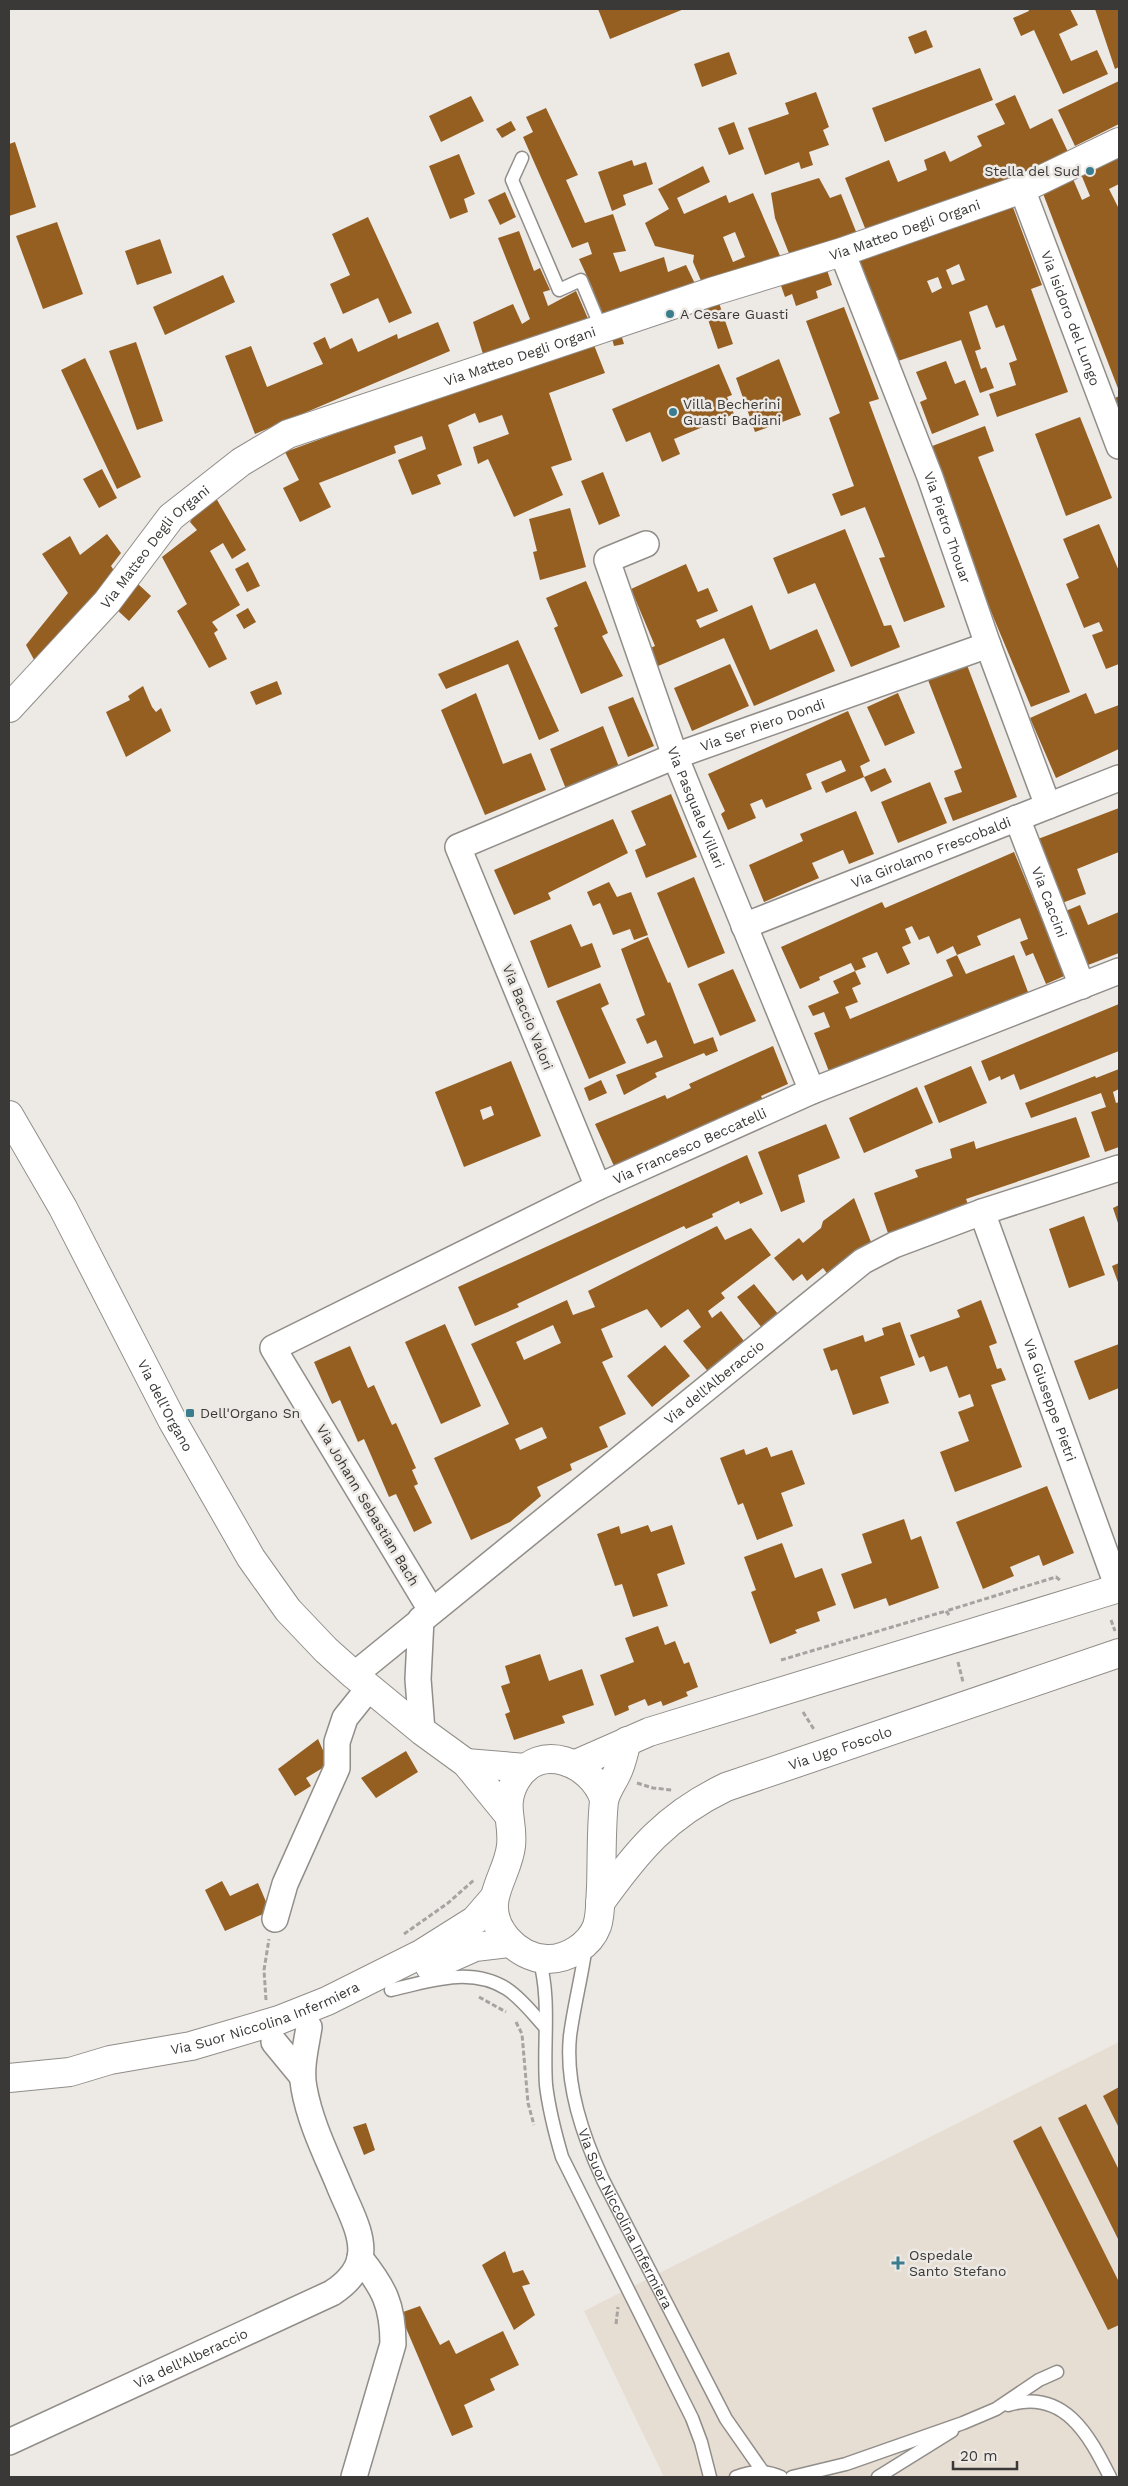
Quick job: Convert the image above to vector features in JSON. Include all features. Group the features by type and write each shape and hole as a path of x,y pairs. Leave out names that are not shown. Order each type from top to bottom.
{"street":[{"name":"Via Matteo Degli Organi","path":"9,708 107,602 171,517 241,462 288,434 711,292 842,252 1022,189 1119,142"},
{"name":"Via Isidoro del Lungo","path":"1022,189 1119,446"},
{"name":"Via Pietro Thouar","path":"842,252 930,477 988,645 1048,806"},
{"name":"Via Pasquale Villari","path":"646,544 607,560 676,756 812,1091"},
{"name":"Via Ser Piero Dondi","path":"458,848 676,756 988,645"},
{"name":"Via Girolamo Frescobaldi","path":"744,926 1119,778"},
{"name":"Via Caccini","path":"1017,818 1082,986"},
{"name":"Via Baccio Valori","path":"458,848 598,1187"},
{"name":"Via Francesco Beccatelli","path":"272,1348 598,1187 812,1091 1119,971"},
{"name":"Via dell'Organo","path":"9,1115 63,1208 172,1420 251,1558 288,1610 362,1682"},
{"name":"Via dell'Alberaccio","path":"275,1919 289,1876 336,1768 337,1742 362,1682 426,1614 847,1272 885,1249 982,1212 1119,1168"},
{"name":"Via Giuseppe Pietri","path":"982,1212 1119,1588"},
{"name":"Via Johann Sebastian Bach","path":"272,1348 426,1614"},
{"path":"576,1764 659,1728 1119,1588"},
{"path":"422,1731 418,1679 426,1614"},
{"name":"Via Ugo Foscolo","path":"600,1903 626,1866 656,1833 685,1810 726,1787 1115,1638"},
{"path":"362,1682 422,1731 466,1762 507,1813"},
{"name":"Via Ugo Foscolo","path":"586,1943 596,1929 600,1903 604,1799 618,1772 627,1741"},
{"path":"586,1943 578,1950 560,1957 539,1958 528,1956 509,1943 498,1922 494,1898 511,1845 507,1813 510,1791 526,1768 534,1764 555,1760 576,1764 598,1784 604,1799"},
{"path":"466,1762 526,1768"},
{"name":"Via Suor Niccolina Infermiera","path":"70,2072 110,2060 191,2046 278,2020 311,2007 421,1954 455,1934 475,1920 494,1898"},
{"name":"Via Suor Niccolina Infermiera","path":"9,2078 70,2072 125,2075 274,2042 391,1990 436,1964 475,1947 509,1943"},
{"path":"309,2027 302,2076 316,2130 357,2230 360,2258 382,2286 393,2328 393,2344 354,2477"},
{"path":"274,2042 302,2076"},
{"name":"Via dell'Alberaccio","path":"9,2442 332,2293 344,2285 354,2273 360,2258"}],"lane":[{"path":"522,158 512,180 559,290 581,280 602,330"},
{"name":"Via Suor Niccolina Infermiera","path":"586,1943 570,2038 570,2073 587,2144 603,2180 726,2419 763,2472"},
{"name":"Via Suor Niccolina Infermiera","path":"539,1958 546,1989 546,2085 551,2119 562,2157 692,2418 701,2442 710,2477"},
{"name":"Via Suor Niccolina Infermiera","path":"391,1990 448,1977 479,1977 508,1990 545,2027"},
{"path":"996,2409 1039,2380 1057,2372"},
{"path":"792,2477 846,2464 1020,2401 1050,2406 1068,2416 1090,2437 1110,2477"},
{"path":"878,2477 963,2423"},
{"path":"736,2477 753,2472 763,2472 781,2477"}],"path":[{"path":"781,1660 946,1611"},
{"path":"1111,1620 1115,1638"},
{"path":"958,1666 963,1683"},
{"path":"954,1686 972,1680"},
{"path":"803,1712 816,1732 807,1736"},
{"path":"618,1772 653,1788 671,1791 675,1789"},
{"path":"399,1937 448,1903 476,1878"},
{"path":"267,2008 265,1956 275,1919"}],"shaded area":[{"name":"Ospedale Santo Stefano","path":"1119,2042 1119,2477 664,2477 584,2311"}],"building":[{"path":"598,9 684,9 610,39"},
{"path":"1028,9 1070,9 1078,25 1059,34 1071,61 1097,50 1108,74 1063,94 1034,30 1021,36 1013,18 1029,11"},
{"path":"1095,9 1119,9 1119,67 1115,69"},
{"path":"926,30 933,47 915,54 908,37"},
{"path":"729,52 737,74 702,87 694,64"},
{"path":"980,68 993,100 885,142 872,108"},
{"path":"1119,81 1119,124 1075,146 1058,110"},
{"path":"816,92 829,127 823,130 829,145 809,152 813,165 801,169 799,162 765,175 748,128 789,114 785,103"},
{"path":"1015,95 1030,129 1052,118 1068,152 999,184 867,233 845,178 889,160 898,182 927,170 924,160 945,151 950,162 982,146 977,136 1005,124 995,104"},
{"path":"471,96 484,121 441,142 429,116"},
{"path":"546,108 578,175 566,180 585,223 613,214 626,251 613,253 620,272 664,257 668,272 686,265 698,290 603,322 592,287 579,259 592,254 588,242 572,248 523,137 533,132 526,117"},
{"path":"511,121 516,130 502,138 496,129"},
{"path":"734,122 744,149 729,155 718,128"},
{"path":"15,142 36,207 9,216 9,144"},
{"path":"1119,150 1119,184 1109,189 1119,209 1119,391 1042,191 1073,179 1082,200 1090,196 1078,167"},
{"path":"459,154 475,194 464,199 468,212 450,219 429,166"},
{"path":"632,160 634,166 646,162 653,184 623,195 626,205 612,211 598,172"},
{"path":"703,166 710,182 677,198 684,214 726,195 729,203 753,193 781,258 705,290 693,262 694,255 655,246 645,223 669,209 658,189","holes":["735,232 745,257 733,262 723,237"]},
{"path":"819,178 830,198 841,194 857,234 790,256 775,218 771,193"},
{"path":"505,192 516,217 500,225 488,200"},
{"path":"1011,202 1042,285 1031,289 1068,392 997,417 989,394 1016,385 1009,363 1017,360 1004,325 996,328 987,305 969,312 981,349 975,351 981,369 986,367 994,388 980,393 961,340 895,362 857,259","holes":["959,264 965,280 952,285 946,270","938,277 942,288 932,293 927,281"]},
{"path":"368,217 412,313 389,323 378,298 343,314 330,284 350,275 332,234"},
{"path":"57,222 83,294 43,309 16,236"},
{"path":"519,231 534,271 540,268 550,290 543,292 548,306 576,291 589,321 483,354 473,322 513,304 522,324 530,319 498,238"},
{"path":"160,239 172,273 137,285 125,251"},
{"path":"825,264 832,285 816,291 818,298 796,306 792,294 785,297 779,280"},
{"path":"223,275 235,302 165,335 153,307"},
{"path":"718,300 733,344 718,349 703,305"},
{"path":"844,307 879,399 869,402 945,607 904,622 879,558 885,557 865,507 841,516 832,494 854,486 829,418 840,413 806,321"},
{"path":"438,322 450,351 255,434 225,356 251,346 267,387 323,364 313,343 325,337 330,349 352,338 358,352 397,334 398,339"},
{"path":"619,328 624,344 614,346 610,331"},
{"path":"592,340 605,373 549,393 572,460 551,467 563,495 514,517 488,459 478,464 473,447 509,434 502,415 479,423 475,413 448,425 462,465 437,475 441,484 412,495 398,460 426,449 422,436 394,446 396,453 319,483 331,507 300,522 283,488 299,480 285,452"},
{"path":"136,342 163,421 137,430 109,351"},
{"path":"85,358 141,477 117,489 61,370"},
{"path":"779,359 801,415 755,432 736,378"},
{"path":"946,361 955,384 965,380 979,415 932,434 920,402 927,399 916,372"},
{"name":"Villa Becherini Guasti Badiani","path":"719,364 732,395 727,397 734,414 674,439 680,454 662,462 650,432 626,442 612,409"},
{"path":"1119,396 1119,409 1115,398"},
{"path":"1080,417 1112,498 1066,516 1035,434"},
{"path":"985,426 994,451 978,457 1070,692 1031,707 969,559 927,448"},
{"path":"102,469 117,498 99,508 83,479"},
{"path":"603,472 620,516 599,525 581,481"},
{"path":"216,498 246,550 232,559 223,543 210,551 240,605 212,622 218,630 214,633 227,659 209,668 177,611 187,604 162,557 197,530 190,522 197,512"},
{"path":"570,508 586,567 540,580 533,552 537,551 529,519"},
{"path":"1099,524 1119,571 1119,664 1106,669 1092,635 1103,631 1099,622 1084,628 1066,584 1079,578 1063,539"},
{"path":"845,529 884,626 891,625 900,647 851,667 815,583 788,594 773,558"},
{"path":"107,534 121,553 111,566 119,578 38,667 26,645 68,593 42,554 70,536 80,555"},
{"path":"248,562 260,586 247,592 235,569"},
{"path":"686,564 698,592 708,588 718,611 696,620 700,628 752,605 770,650 817,629 835,671 754,706 724,638 658,666 650,648 655,646 631,589"},
{"path":"586,581 608,633 602,636 623,676 581,694 554,628 558,626 546,598"},
{"path":"138,584 151,596 129,621 116,609"},
{"path":"248,608 256,622 244,629 236,615"},
{"path":"518,640 559,731 539,740 508,664 446,689 438,674"},
{"path":"730,664 749,706 692,731 674,688"},
{"path":"967,665 1017,797 953,821 944,798 962,792 954,771 962,768 928,680"},
{"path":"277,681 282,694 256,705 250,692"},
{"path":"143,686 156,712 161,708 171,731 126,757 106,712 130,700 128,696"},
{"path":"476,693 503,764 531,753 546,790 485,815 441,710"},
{"path":"898,693 915,733 885,746 867,707"},
{"path":"1086,693 1095,714 1119,705 1119,749 1056,778 1030,718"},
{"path":"633,697 654,746 628,757 608,707"},
{"path":"848,711 870,761 860,766 864,777 826,793 821,782 846,771 841,760 806,774 812,789 766,808 762,799 750,804 756,818 728,830 721,814 725,811 708,774"},
{"path":"603,726 619,767 566,789 550,749"},
{"path":"885,768 892,782 871,792 864,777"},
{"path":"930,782 947,823 898,843 881,802"},
{"path":"671,794 697,857 646,878 635,850 646,845 631,811"},
{"path":"1119,808 1119,852 1077,869 1086,894 1062,903 1038,839"},
{"path":"856,811 874,854 849,864 843,850 812,863 819,878 764,902 749,865 803,841 800,834"},
{"path":"613,819 628,853 548,893 551,899 514,915 494,870"},
{"path":"1014,852 1038,910 1045,908 1071,973 1046,984 1033,953 1026,956 1020,942 1028,939 1020,918 977,936 981,945 957,955 953,946 937,954 929,936 919,940 912,926 905,929 911,943 902,947 910,964 887,974 877,952 862,958 866,967 855,971 851,963 819,977 820,980 800,989 781,947 882,902 885,908"},
{"path":"694,877 725,953 688,968 657,893"},
{"path":"609,882 617,897 631,892 648,935 634,940 630,929 613,935 600,903 593,906 587,892"},
{"path":"1080,905 1088,925 1119,912 1119,953 1083,967 1061,913"},
{"path":"571,924 581,947 592,943 601,967 548,988 530,941"},
{"path":"648,937 668,983 670,982 694,1044 713,1037 718,1051 706,1056 704,1053 655,1073 657,1077 624,1095 616,1075 663,1057 656,1040 647,1044 636,1019 645,1015 621,949"},
{"path":"957,955 966,974 1014,955 1028,992 830,1074 814,1033 830,1027 824,1012 813,1016 808,1006 839,993 833,981 855,971 861,984 852,988 858,1002 845,1007 850,1019 953,976 946,960"},
{"path":"733,969 756,1021 720,1036 698,984"},
{"path":"600,983 609,1004 601,1008 626,1063 589,1079 556,1001"},
{"path":"1119,1004 1119,1051 1020,1090 1014,1074 1001,1080 1000,1076 989,1081 981,1061"},
{"path":"773,1046 788,1084 761,1096 763,1100 614,1166 595,1124 665,1095 667,1099 691,1088 689,1084"},
{"path":"511,1061 541,1136 464,1167 435,1092","holes":["491,1106 494,1115 483,1120 480,1110"]},
{"path":"971,1066 987,1103 939,1123 924,1086"},
{"path":"1119,1069 1119,1089 1113,1092 1116,1103 1119,1102 1119,1147 1105,1152 1091,1112 1106,1107 1101,1093 1031,1118 1025,1103 1095,1076 1096,1078"},
{"path":"601,1080 607,1093 589,1101 584,1088"},
{"path":"917,1087 933,1123 864,1153 849,1118"},
{"path":"1076,1117 1090,1157 966,1199 969,1207 889,1236 874,1193 918,1177 915,1170 952,1158 950,1149 974,1141 976,1149"},
{"path":"826,1124 840,1158 798,1175 805,1202 781,1212 758,1152"},
{"path":"747,1155 763,1194 740,1204 739,1201 712,1214 713,1217 686,1229 684,1226 517,1304 519,1307 475,1326 458,1287"},
{"path":"854,1198 871,1242 846,1258 848,1260 829,1276 823,1268 807,1281 802,1274 793,1281 774,1258 799,1238 803,1243 821,1228 823,1221"},
{"path":"1119,1205 1119,1226 1113,1208"},
{"path":"1084,1216 1105,1275 1069,1288 1049,1229"},
{"path":"717,1226 725,1240 751,1228 771,1255 721,1293 725,1298 708,1311 712,1318 721,1311 747,1345 710,1374 683,1341 701,1327 688,1309 661,1328 647,1309 601,1329 613,1357 602,1362 626,1414 599,1427 608,1447 570,1464 572,1470 537,1487 541,1496 510,1522 471,1540 434,1458 509,1424 471,1344 567,1300 573,1315 595,1307 588,1291","holes":["553,1325 561,1343 524,1360 516,1342","542,1427 547,1438 520,1450 515,1439"]},
{"path":"1119,1263 1119,1285 1112,1266"},
{"path":"754,1284 778,1314 762,1328 737,1297"},
{"path":"981,1300 997,1343 989,1346 997,1369 1001,1368 1006,1380 991,1385 1022,1467 955,1492 940,1452 969,1441 958,1412 974,1406 970,1394 959,1398 947,1366 930,1372 924,1356 919,1358 910,1335 960,1317 957,1310"},
{"path":"900,1322 915,1365 880,1377 889,1403 853,1415 837,1369 831,1371 823,1349 863,1335 865,1342 884,1335 882,1328"},
{"path":"445,1324 481,1406 441,1424 405,1342"},
{"path":"1119,1344 1119,1388 1089,1400 1074,1361"},
{"path":"665,1345 690,1376 652,1407 627,1376"},
{"path":"350,1346 368,1388 374,1385 392,1425 396,1423 416,1468 412,1470 418,1484 414,1486 432,1523 414,1532 396,1494 389,1497 364,1439 358,1442 340,1400 332,1404 314,1362"},
{"path":"767,1447 771,1457 792,1450 805,1484 781,1493 793,1526 757,1540 743,1503 738,1505 720,1458 744,1449 746,1455"},
{"path":"1047,1486 1074,1553 1043,1566 1039,1555 1010,1567 1014,1576 983,1589 956,1522"},
{"path":"904,1519 911,1540 921,1536 939,1588 889,1606 886,1598 854,1609 841,1574 872,1563 862,1534"},
{"path":"648,1525 651,1532 672,1525 685,1564 657,1574 668,1606 633,1617 622,1584 615,1586 597,1534 619,1526 621,1534"},
{"path":"782,1543 795,1578 822,1568 836,1605 817,1612 820,1621 795,1630 797,1633 770,1644 751,1592 756,1590 744,1557"},
{"path":"658,1626 665,1645 675,1641 684,1664 689,1662 698,1687 686,1692 688,1696 663,1706 661,1701 648,1706 645,1699 628,1706 629,1710 615,1716 600,1675 634,1662 625,1638"},
{"path":"540,1654 549,1681 582,1669 594,1705 562,1716 565,1723 514,1740 505,1714 510,1712 501,1686 510,1683 505,1666"},
{"path":"318,1739 329,1764 306,1778 311,1786 295,1796 278,1769"},
{"path":"406,1751 418,1772 376,1798 361,1778"},
{"path":"222,1881 230,1896 258,1883 270,1911 225,1931 205,1890"},
{"path":"1119,2087 1119,2128 1103,2096"},
{"path":"1086,2104 1119,2170 1119,2241 1058,2118"},
{"path":"366,2123 375,2150 364,2155 353,2127"},
{"path":"1041,2126 1119,2282 1119,2325 1108,2330 1013,2141"},
{"path":"505,2251 513,2273 523,2270 530,2284 522,2286 535,2315 514,2330 482,2265"},
{"path":"420,2306 440,2345 449,2340 456,2354 503,2331 519,2365 490,2379 495,2390 464,2405 473,2427 452,2436 403,2321 403,2312"}],"place":[{"name":"Stella del Sud","path":"1090,171"},
{"name":"A Cesare Guasti","path":"670,314"},
{"name":"Villa Becherini Guasti Badiani","path":"673,412"},
{"name":"Dell'Organo Sn","path":"190,1413"},
{"name":"Ospedale Santo Stefano","path":"898,2263"}]}
